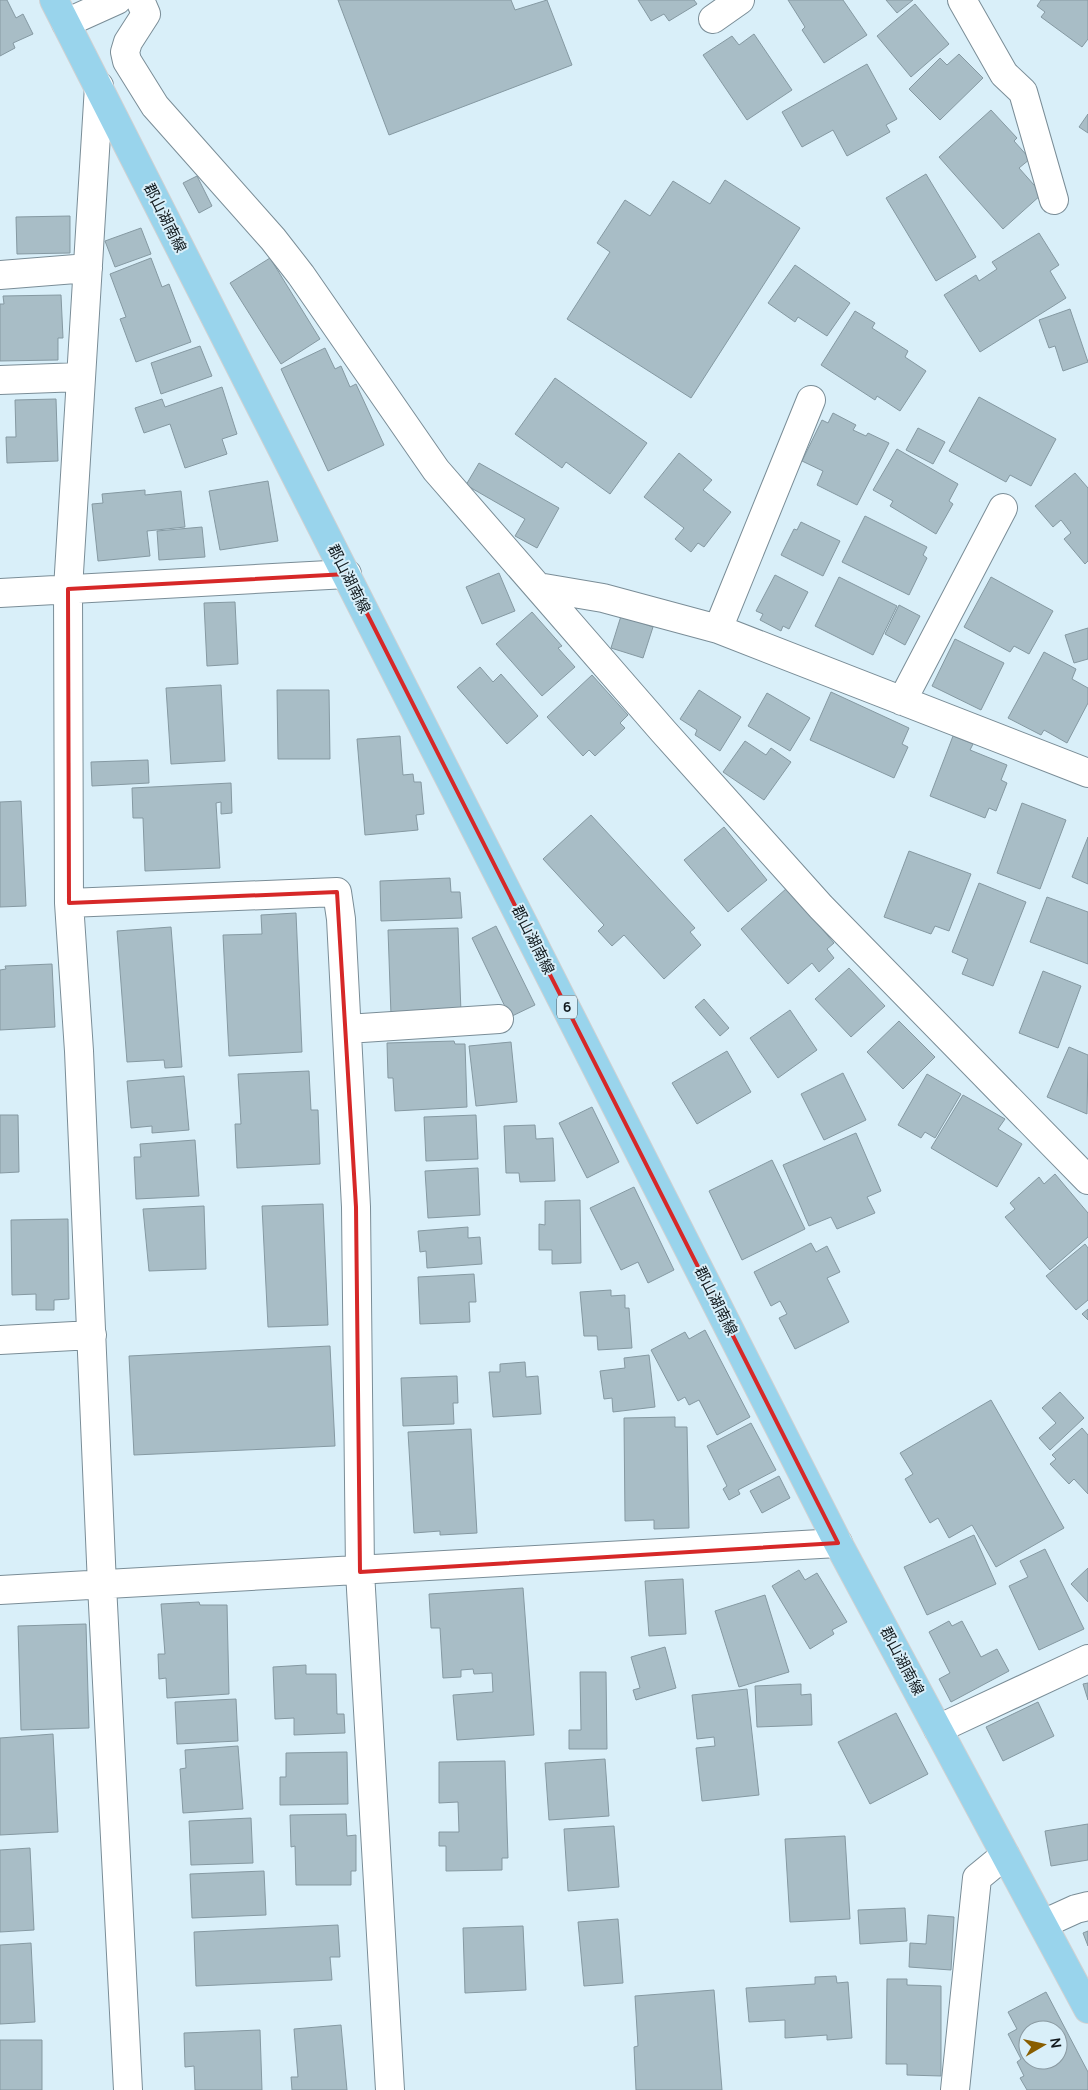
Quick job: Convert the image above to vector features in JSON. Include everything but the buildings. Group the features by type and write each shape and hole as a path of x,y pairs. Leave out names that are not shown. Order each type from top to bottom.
{"main road":[{"name":"郡山湖南線","path":"60,11 838,1543 1088,2009"}],"street":[{"path":"60,11 117,0"},
{"path":"140,0 146,14 128,42 125,52 127,61 155,106 274,239 301,274 436,470 663,731 822,907 1088,1180"},
{"path":"713,19 740,0"},
{"path":"962,0 1004,74 1023,92 1054,200"},
{"path":"99,86 68,589 69,903 79,1051 102,1585 128,2090"},
{"path":"0,275 88,268"},
{"path":"0,380 81,376"},
{"path":"718,629 811,400"},
{"path":"902,701 1003,508"},
{"path":"0,593 347,574"},
{"path":"538,587 603,598 718,629 1088,773"},
{"path":"69,903 337,892 342,920 356,1207 360,1572 390,2090"},
{"path":"347,1029 499,1019"},
{"path":"0,1340 92,1335"},
{"path":"0,1590 360,1572 838,1543"},
{"path":"938,1729 1088,1659"},
{"path":"955,2090 977,1878 1005,1855"},
{"path":"1043,1924 1076,1909 1088,1906"}],"highlighted area":[{"path":"347,574 838,1543 360,1572 356,1207 337,892 69,903 68,589"}]}
